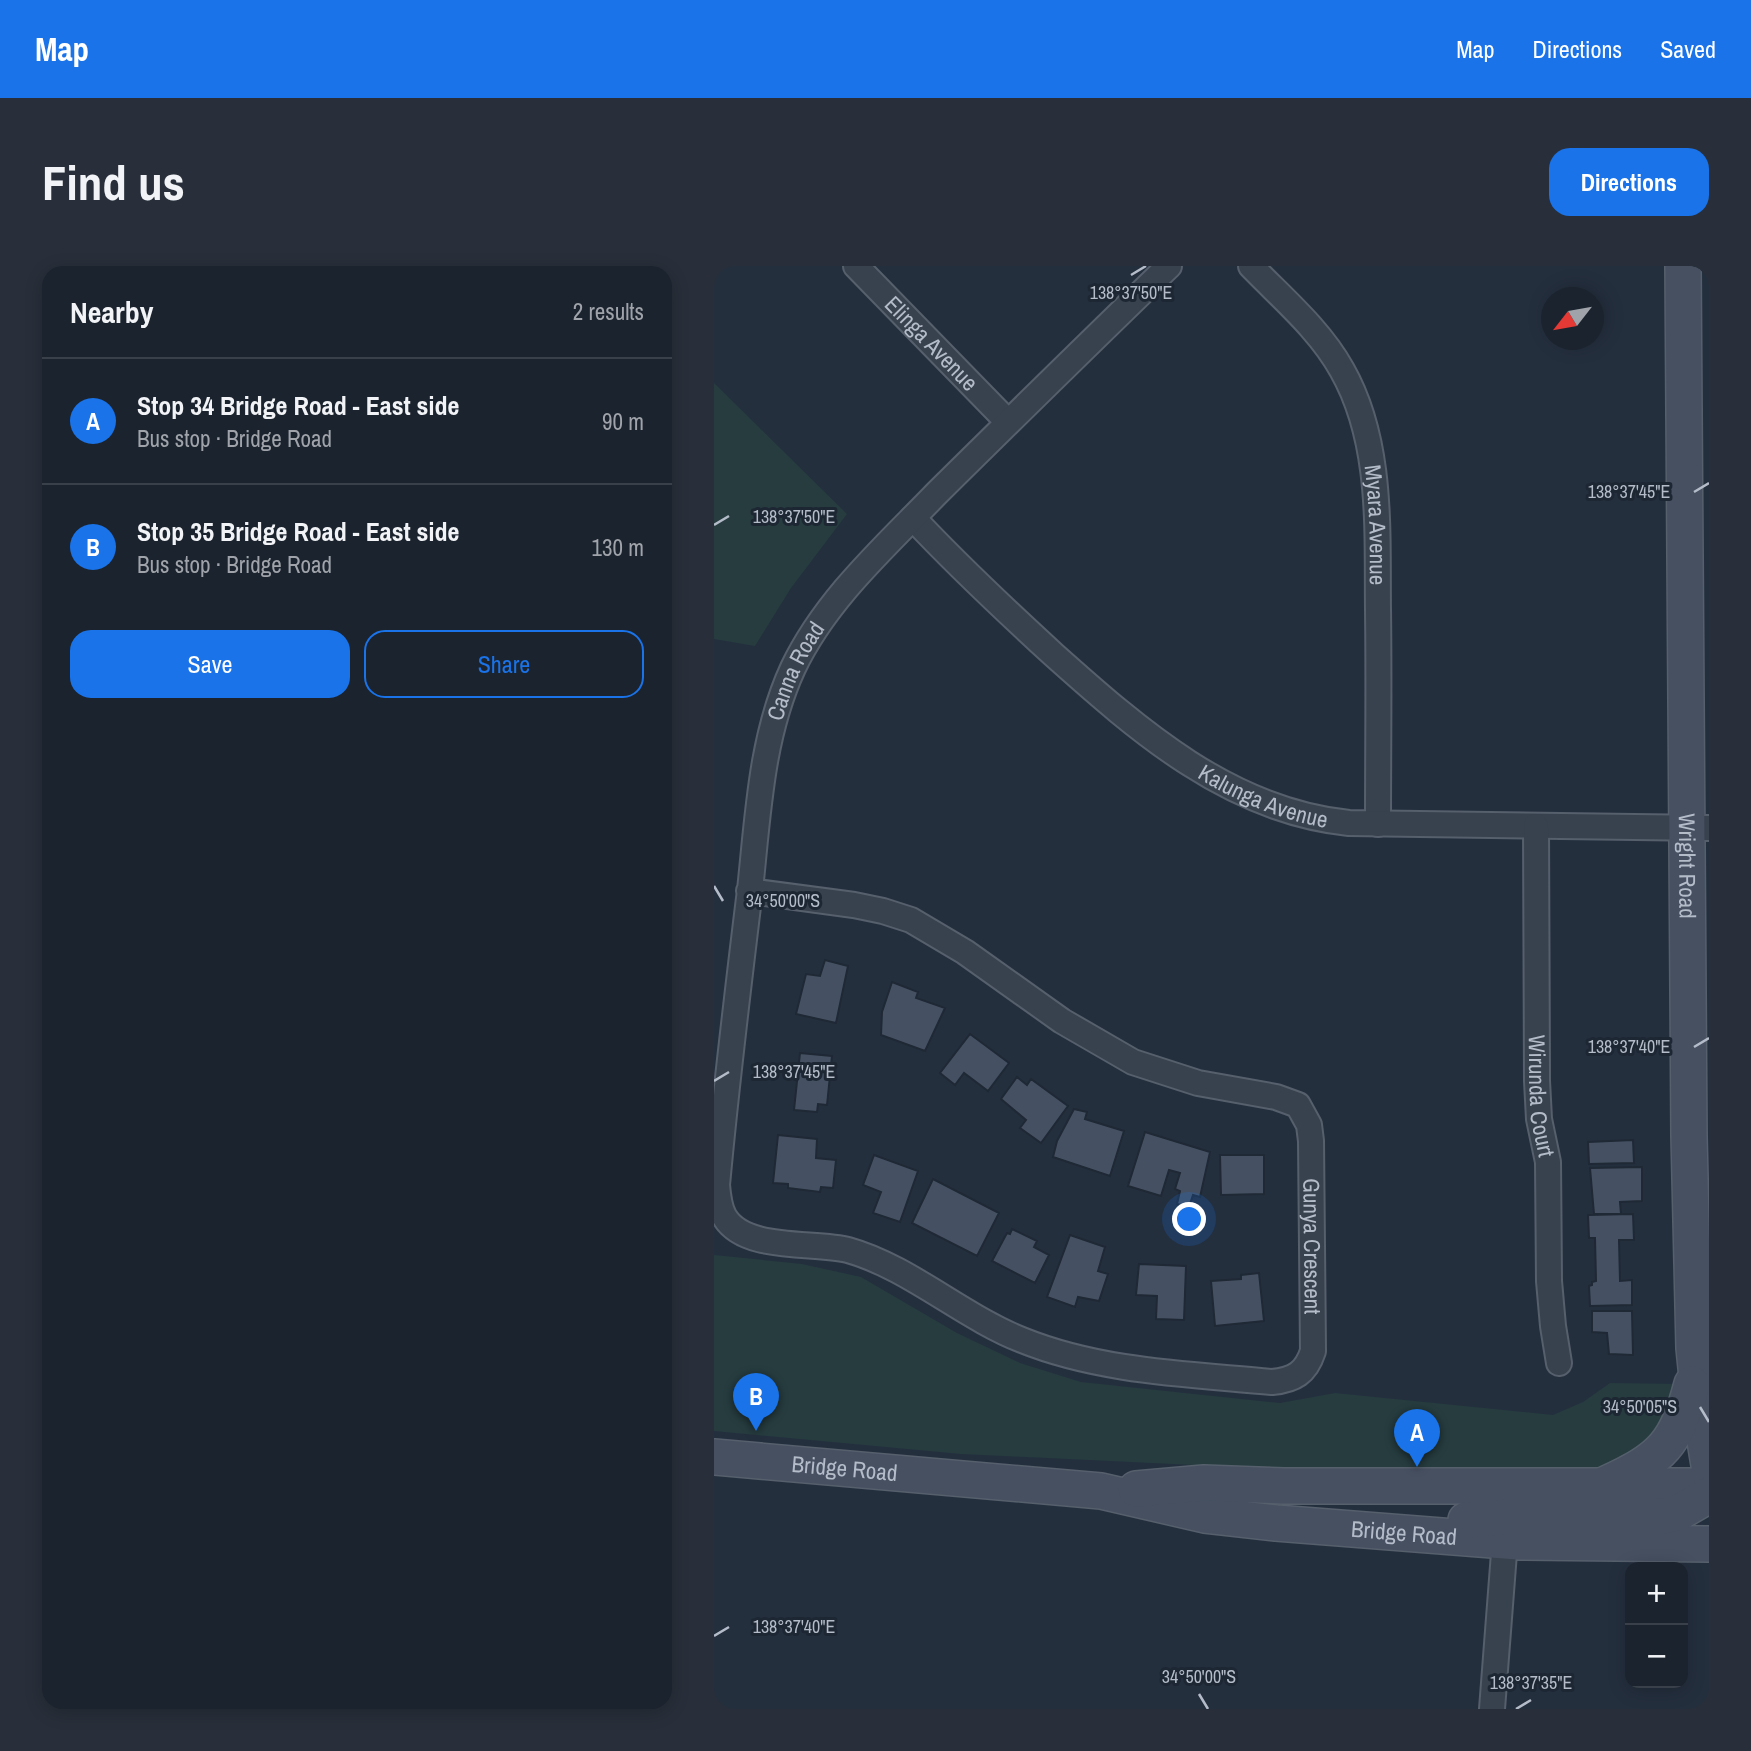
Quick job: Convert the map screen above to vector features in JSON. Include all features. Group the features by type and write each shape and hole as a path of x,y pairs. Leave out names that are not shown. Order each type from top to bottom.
{"main road":[{"name":"Wright Road","path":"1683,266 1699,828 1700,1245 1696,1369 1709,1465"},
{"path":"1599,1486 1647,1464 1666,1446 1680,1423 1696,1369"},
{"name":"Bridge Road","path":"714,1457 1101,1491 1205,1515 1351,1528 1505,1540 1709,1544"},
{"name":"Bridge Road","path":"1101,1491 1204,1483 1297,1486 1709,1486"},
{"path":"1351,1528 1506,1517 1657,1517 1678,1513 1709,1494"}],"street":[{"name":"Elinga Avenue","path":"856,266 1008,422"},
{"name":"Canna Road","path":"724,1217 717,1185 723,1021 750,891 769,738 793,668 828,609 913,518 1169,266"},
{"name":"Myara Avenue","path":"1251,266 1330,350 1353,393 1367,433 1372,457 1378,553 1378,824"},
{"name":"Kalunga Avenue","path":"913,518 957,565 1018,622 1165,748 1232,789 1265,803 1328,821 1378,824 1699,828"},
{"name":"Wirunda Court","path":"1536,827 1537,1081 1539,1119 1548,1162 1549,1281 1559,1363"},
{"name":"Gunya Crescent","path":"724,1217 732,1226 759,1238 848,1250 858,1254 899,1273 989,1325 1021,1340 1080,1360 1272,1382 1289,1380 1301,1373 1309,1363 1313,1351 1311,1141 1310,1125 1298,1105 1276,1097 1198,1083 1133,1062 1062,1021 965,952 911,920 864,907 750,891"},
{"path":"1492,1709 1505,1540"}],"green space":[{"path":"714,383 847,514 791,588 755,646 714,639"},
{"path":"714,1255 802,1264 861,1277 957,1333 1020,1363 1081,1382 1280,1403 1335,1393 1553,1415 1583,1402 1610,1383 1679,1384 1670,1425 1626,1463 1597,1468 1256,1468 961,1454 714,1431"}],"building":[{"path":"825,960 848,966 836,1023 796,1014 806,974 820,976"},
{"path":"892,982 918,992 916,998 945,1008 925,1051 881,1035 882,1012"},
{"path":"970,1034 1009,1063 988,1091 964,1073 955,1085 940,1073"},
{"path":"800,1053 832,1056 827,1105 818,1104 817,1112 794,1110"},
{"path":"1017,1077 1027,1085 1031,1079 1068,1106 1041,1143 1020,1128 1026,1120 1001,1099"},
{"path":"1074,1109 1087,1112 1085,1119 1124,1131 1110,1176 1053,1157 1057,1141"},
{"path":"1145,1132 1210,1152 1200,1197 1193,1195 1189,1207 1177,1204 1180,1191 1175,1189 1180,1173 1169,1170 1161,1196 1128,1186"},
{"path":"778,1135 817,1139 816,1158 836,1160 833,1188 821,1187 820,1192 773,1183"},
{"path":"1633,1140 1634,1163 1589,1164 1588,1142"},
{"path":"874,1155 918,1171 900,1222 873,1213 881,1192 863,1185"},
{"path":"1220,1155 1264,1155 1264,1194 1221,1195"},
{"path":"1642,1167 1642,1201 1620,1202 1621,1214 1594,1214 1590,1168"},
{"path":"933,1179 999,1213 977,1256 912,1223"},
{"path":"1633,1214 1634,1240 1619,1240 1620,1281 1632,1280 1632,1305 1590,1306 1589,1286 1596,1281 1595,1238 1589,1238 1588,1215"},
{"path":"1012,1229 1037,1241 1034,1247 1049,1255 1035,1283 992,1261 1007,1233 1010,1234"},
{"path":"1070,1235 1105,1247 1098,1271 1108,1274 1099,1301 1078,1297 1075,1307 1047,1297"},
{"path":"1139,1264 1186,1266 1184,1320 1156,1319 1157,1296 1136,1295"},
{"path":"1259,1273 1264,1321 1215,1326 1211,1281 1241,1279 1241,1275"},
{"path":"1592,1311 1632,1311 1633,1355 1609,1354 1607,1333 1592,1332"}],"place":[{"name":"Stop 35 Bridge Road - East side","path":"756,1431"},
{"name":"Stop 34 Bridge Road - East side","path":"1417,1467"}]}
